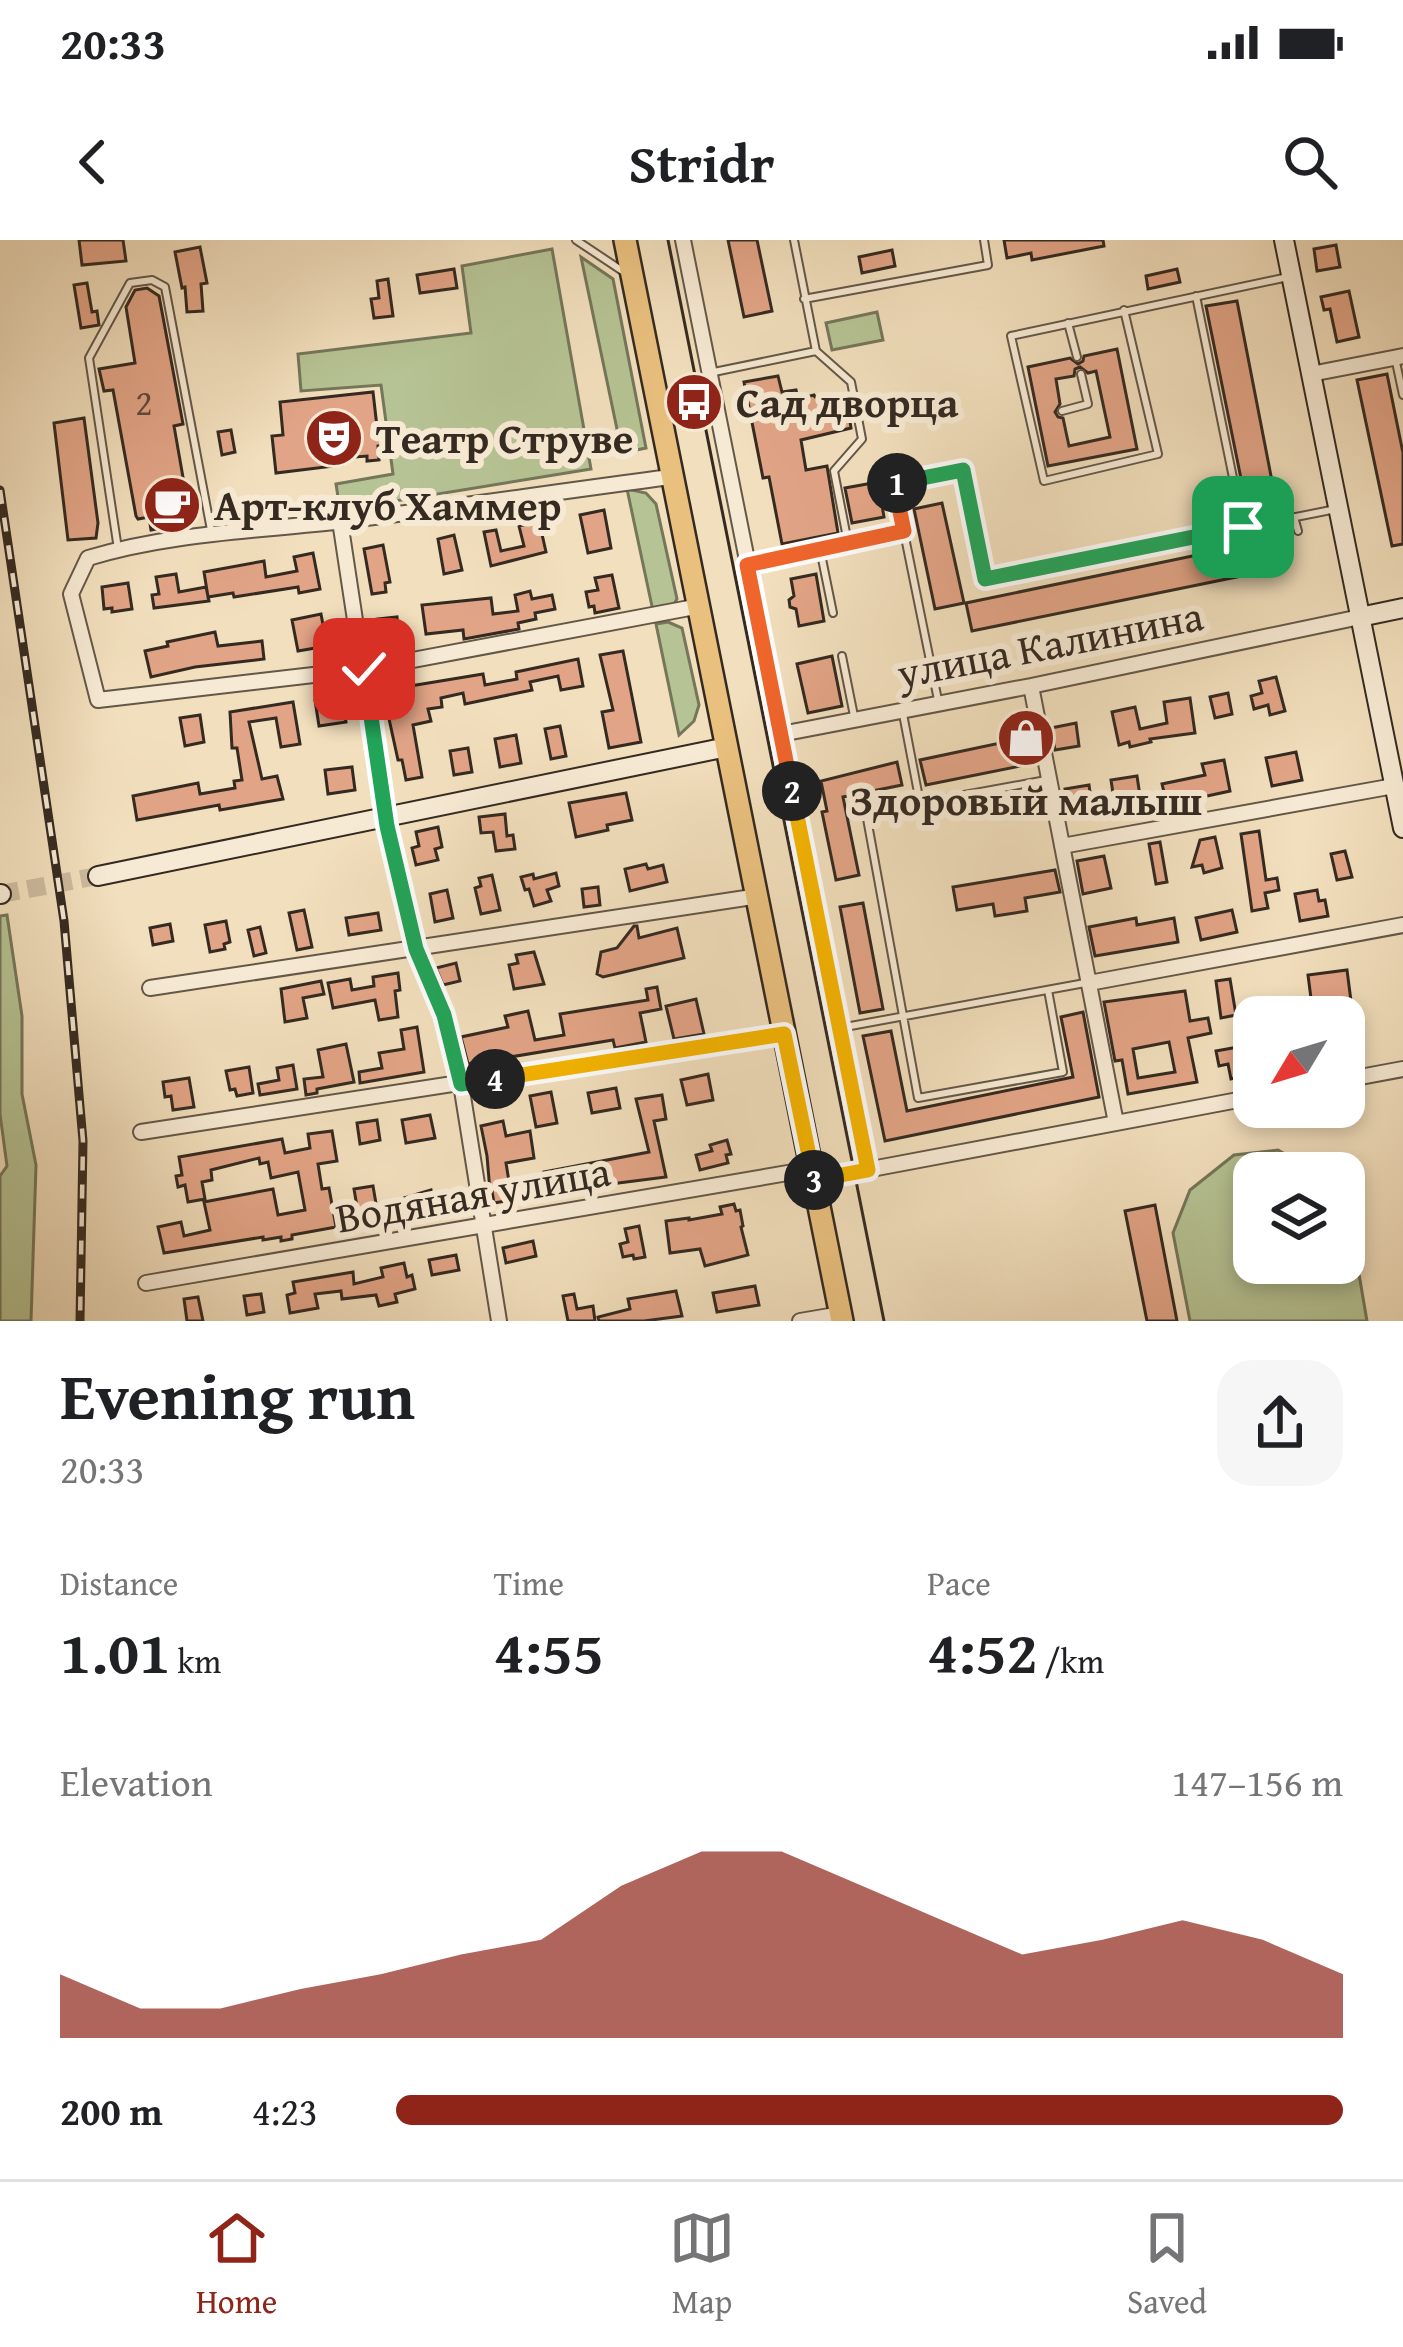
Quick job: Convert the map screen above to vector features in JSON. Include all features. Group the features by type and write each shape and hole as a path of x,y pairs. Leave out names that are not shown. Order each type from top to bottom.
{"main road":[{"path":"625,240 842,1317"}],"street":[{"path":"683,240 868,1170"},
{"path":"1284,240 1403,828"},
{"path":"1311,374 1399,357"},
{"path":"670,477 118,549 88,558 70,594 98,700 364,669 700,607"},
{"path":"340,521 386,818 416,949 444,1015 461,1084 499,1321"},
{"name":"улица Калинина","path":"781,734 1403,608"},
{"path":"1031,686 1116,1123"},
{"path":"98,876 727,747"},
{"path":"1062,846 1394,786"},
{"path":"150,988 759,896"},
{"path":"1089,983 1403,925"},
{"path":"141,1132 784,1034"},
{"path":"1365,1076 1403,1069"},
{"name":"Водяная улица","path":"146,1283 482,1226 868,1170 1233,1101"},
{"path":"800,1321 842,1317"}],"lane":[{"path":"575,240 632,277"},
{"path":"794,240 816,351 851,382 862,439 834,471 848,543"},
{"path":"804,298 988,265 984,240"},
{"path":"1124,310 1158,454 1044,481 1034,418 1011,336 1124,310 1292,276"},
{"path":"118,549 89,358 130,283 152,280 165,287 212,534"},
{"path":"1196,296 1243,527"},
{"path":"1068,323 1076,357"},
{"path":"708,374 816,351"},
{"path":"1399,357 1403,395"},
{"path":"1062,411 1088,404 1081,374"},
{"path":"938,704 894,483 963,470 985,579 1338,508"},
{"path":"1294,517 1298,531"},
{"path":"747,565 904,531"},
{"path":"820,549 833,613"},
{"path":"842,656 854,720"},
{"path":"902,710 920,803"},
{"path":"1048,990 1063,1072 918,1098 866,813 1050,779"},
{"path":"840,1028 1089,983"}],"green space":[{"path":"552,249 591,469 340,510 336,484 393,474 381,385 301,391 298,354 471,333 462,266"},
{"path":"581,257 613,279 646,448 622,453"},
{"path":"877,312 883,340 832,350 826,323"},
{"path":"627,489 646,493 656,504 677,599 672,607 653,611"},
{"path":"668,622 682,628 699,705 694,721 679,735 656,624"},
{"path":"7,915 22,1016 22,1094 36,1165 31,1321 0,1321 0,1176 7,1166 0,1114 0,916"},
{"path":"1233,1156 1233,1284 1361,1284 1367,1321 1190,1321 1173,1233 1190,1190"}],"building":[{"path":"79,240 123,240 126,261 82,265"},
{"path":"728,240 757,240 772,311 744,317"},
{"path":"1004,240 1103,240 1104,246 1032,260 1031,253 1007,258"},
{"path":"1336,245 1340,267 1317,271 1314,249"},
{"path":"200,247 207,283 201,284 203,311 187,312 175,252"},
{"path":"892,250 895,266 862,273 859,257"},
{"path":"454,269 457,288 420,293 417,275"},
{"path":"1177,269 1180,282 1148,289 1146,276"},
{"path":"388,279 393,316 374,318 371,299 379,298 377,281"},
{"path":"87,283 99,325 81,328 74,285"},
{"path":"147,288 159,296 183,424 174,426 191,523 151,530 149,517 136,516 113,390 104,391 99,369 135,363 126,307 135,290"},
{"path":"1349,291 1359,337 1337,342 1330,309 1324,310 1321,297"},
{"path":"1237,301 1278,512 1249,518 1206,306"},
{"path":"1117,349 1137,449 1048,466 1028,367 1070,358 1078,364 1084,356","holes":["1080,367 1088,373 1096,371 1110,437 1069,446 1063,418 1055,412 1060,404 1056,379 1074,376"]},
{"path":"1387,374 1403,453 1403,544 1392,546 1357,380"},
{"path":"778,376 782,392 796,390 798,399 843,395 847,402 851,428 801,440 806,470 827,466 838,533 782,544 744,382"},
{"path":"373,392 377,427 384,426 387,445 378,446 379,460 341,458 342,465 276,473 272,436 283,435 280,402"},
{"path":"84,418 98,523 96,538 68,540 54,423"},
{"path":"231,430 235,452 222,455 218,432"},
{"path":"878,482 884,517 852,523 845,488"},
{"path":"942,503 964,603 935,609 914,509"},
{"path":"604,510 611,548 588,553 580,515"},
{"path":"539,521 546,552 491,566 484,532 496,530 501,551 524,546 519,526"},
{"path":"454,535 462,570 444,574 438,539"},
{"path":"1255,543 1261,572 972,631 966,603"},
{"path":"383,545 390,582 385,583 386,592 372,594 364,549"},
{"path":"313,553 320,589 208,597 204,572 264,561 266,577 297,571 294,557"},
{"path":"176,574 179,592 206,587 209,601 154,608 152,595 159,594 156,577"},
{"path":"816,574 824,621 799,626 796,609 790,607 794,596 791,579"},
{"path":"612,575 619,608 595,613 586,592 598,590 595,578"},
{"path":"128,583 132,609 104,609 102,587"},
{"path":"530,591 532,599 552,595 555,609 535,613 536,619 518,623 519,629 464,639 463,630 426,634 422,605 491,598 493,614 518,611 515,595"},
{"path":"321,614 327,646 298,651 292,620"},
{"path":"397,617 399,640 379,642 377,619"},
{"path":"215,632 218,646 262,641 264,659 151,677 145,651"},
{"path":"623,651 641,742 609,748 602,712 613,710 600,655"},
{"path":"832,656 842,706 808,713 797,664"},
{"path":"578,659 583,686 561,690 558,676 530,682 532,690 465,704 463,693 441,698 442,707 428,709 431,721 413,725 422,777 406,780 386,705 395,704 392,689 483,674 485,685 517,679 516,672"},
{"path":"1276,677 1285,711 1270,715 1268,705 1254,709 1251,696 1262,693 1259,681"},
{"path":"1228,693 1232,714 1215,718 1210,697"},
{"path":"342,696 346,722 319,726 315,700"},
{"path":"1190,698 1195,733 1150,739 1130,747 1129,742 1119,745 1112,712 1135,707 1140,729 1167,723 1164,702"},
{"path":"293,702 300,744 281,747 276,718 249,722 262,779 277,776 283,799 137,820 133,796 198,783 200,794 235,788 234,781 242,780 237,748 232,748 230,712"},
{"path":"200,715 204,742 185,746 180,718"},
{"path":"1076,723 1079,746 1055,750 1051,728"},
{"path":"560,726 566,756 551,759 545,729"},
{"path":"516,735 521,763 500,767 495,739"},
{"path":"1029,737 1035,763 926,785 920,760"},
{"path":"468,748 472,772 454,775 450,751"},
{"path":"1296,752 1302,780 1272,786 1266,758"},
{"path":"1224,760 1230,791 1175,803 1175,798 1166,800 1162,784 1205,775 1202,764"},
{"path":"897,762 902,785 843,797 859,875 836,880 822,812 827,811 821,781"},
{"path":"352,767 355,790 328,794 325,770"},
{"path":"1137,776 1140,796 1114,800 1111,780"},
{"path":"1089,785 1092,806 1084,807 1086,813 1069,816 1065,789"},
{"path":"626,793 632,820 576,837 569,803"},
{"path":"505,814 507,836 513,835 515,849 496,851 493,832 481,833 479,817"},
{"path":"438,827 442,847 435,849 438,860 416,865 412,848 419,846 416,832"},
{"path":"1259,831 1266,880 1277,878 1279,890 1265,893 1268,908 1252,911 1241,834"},
{"path":"1215,837 1222,868 1204,873 1202,865 1192,867 1200,840"},
{"path":"1160,842 1167,882 1156,884 1149,844"},
{"path":"1345,851 1352,877 1337,880 1331,854"},
{"path":"1104,856 1111,888 1083,894 1077,861"},
{"path":"646,864 648,869 663,865 667,882 630,891 625,869"},
{"path":"1055,870 1060,892 1025,898 1027,911 995,916 993,904 957,910 953,887"},
{"path":"556,873 559,886 547,890 551,901 534,906 521,877"},
{"path":"492,875 500,910 481,914 475,888 481,886 479,878"},
{"path":"598,887 600,905 584,907 582,889"},
{"path":"447,890 453,918 435,922 430,894"},
{"path":"1317,890 1328,916 1300,921 1295,894"},
{"path":"863,903 883,1009 860,1013 840,907"},
{"path":"304,910 312,947 297,950 289,913"},
{"path":"1232,910 1237,932 1201,940 1196,918"},
{"path":"378,913 381,930 349,935 346,918"},
{"path":"1136,918 1137,925 1174,918 1178,942 1095,956 1089,927"},
{"path":"226,921 230,942 224,944 225,949 210,952 205,925"},
{"path":"170,924 173,941 153,945 150,928"},
{"path":"634,926 639,938 677,928 684,958 603,977 597,974 601,952 617,948"},
{"path":"260,927 266,953 254,956 248,930"},
{"path":"534,952 544,984 514,989 509,965 518,963 516,955"},
{"path":"456,963 460,981 443,985 436,968"},
{"path":"1347,970 1350,996 1311,996 1308,975"},
{"path":"398,973 398,1017 379,1020 375,1000 333,1008 328,983 350,979 352,990 374,986 373,977"},
{"path":"1230,979 1233,1016 1221,1018 1216,981"},
{"path":"321,981 324,994 303,998 307,1018 285,1022 281,989"},
{"path":"657,987 661,1009 640,1013 646,1042 615,1048 613,1040 468,1064 461,1037 508,1027 505,1016 528,1011 535,1040 564,1035 560,1014 648,1000 646,989"},
{"path":"1185,991 1190,1021 1208,1018 1211,1033 1188,1038 1197,1082 1128,1094 1122,1060 1115,1061 1104,1002","holes":["1169,1042 1175,1072 1138,1078 1133,1049"]},
{"path":"696,999 704,1034 674,1039 666,1006"},
{"path":"1083,1012 1099,1097 885,1141 863,1036 891,1031 907,1111 1073,1077 1061,1017"},
{"path":"417,1027 424,1072 360,1083 359,1072 382,1068 379,1053 404,1049 401,1030"},
{"path":"346,1044 354,1082 306,1095 304,1079 323,1077 318,1050"},
{"path":"1233,1048 1233,1078 1228,1064 1219,1066 1216,1051"},
{"path":"293,1065 297,1089 260,1095 258,1084 279,1080 277,1068"},
{"path":"249,1067 253,1093 237,1096 235,1089 230,1090 226,1071"},
{"path":"708,1074 713,1100 687,1105 681,1080"},
{"path":"189,1078 194,1107 173,1110 163,1082"},
{"path":"616,1088 620,1108 592,1113 588,1093"},
{"path":"551,1092 557,1123 536,1127 530,1096"},
{"path":"662,1095 666,1119 654,1121 666,1177 547,1192 544,1172 649,1152 636,1099"},
{"path":"430,1115 435,1138 406,1143 402,1120"},
{"path":"377,1120 380,1140 360,1144 357,1123"},
{"path":"503,1121 506,1136 530,1131 534,1158 506,1163 512,1200 494,1203 481,1126"},
{"path":"332,1131 337,1161 318,1164 322,1189 329,1188 336,1227 281,1241 281,1237 263,1237 164,1253 158,1227 181,1222 184,1236 210,1230 204,1202 273,1189 278,1215 305,1210 298,1172 271,1178 268,1162 260,1164 259,1158 211,1170 212,1180 202,1182 205,1199 188,1202 185,1185 178,1187 179,1157 282,1139 285,1153 310,1148 308,1134"},
{"path":"727,1140 728,1163 700,1170 696,1155"},
{"path":"373,1186 379,1221 360,1224 354,1189"},
{"path":"431,1190 432,1196 446,1194 450,1217 422,1222 420,1212 400,1216 397,1200"},
{"path":"734,1204 740,1210 748,1255 705,1266 700,1249 670,1253 666,1221 722,1214 720,1207"},
{"path":"1155,1205 1177,1321 1147,1321 1125,1211"},
{"path":"639,1226 645,1257 623,1257 620,1244 628,1242 625,1229"},
{"path":"533,1241 536,1256 506,1263 503,1248"},
{"path":"456,1255 459,1270 432,1275 429,1260"},
{"path":"404,1263 415,1289 395,1294 397,1302 379,1306 376,1295 342,1299 341,1291 315,1294 318,1308 290,1313 287,1295 295,1293 293,1282 353,1272 354,1284 383,1277 381,1268"},
{"path":"755,1286 759,1305 717,1312 713,1293"},
{"path":"676,1291 682,1316 599,1321 598,1317 630,1309 628,1299"},
{"path":"261,1294 264,1312 247,1315 244,1296"},
{"path":"574,1294 577,1309 593,1306 595,1321 568,1321 563,1296"},
{"path":"198,1297 203,1321 187,1321 184,1299"}],"tunnel":[{"path":"1,894 98,876"}],"tram line":[{"path":"668,240 884,1321"}],"railway":[{"path":"0,490 64,921 83,1141 80,1321"}],"place":[{"name":"Сад дворца","path":"694,402"},
{"name":"Театр Струве","path":"334,438"},
{"name":"Арт-клуб Хаммер","path":"172,505"},
{"name":"Здоровый малыш","path":"1026,738"}],"route":[{"path":"364,669 387,826 416,949 444,1015 461,1084 784,1034 813,1180 868,1170 747,565 904,531 894,483 963,470 985,579 1243,527"}]}
